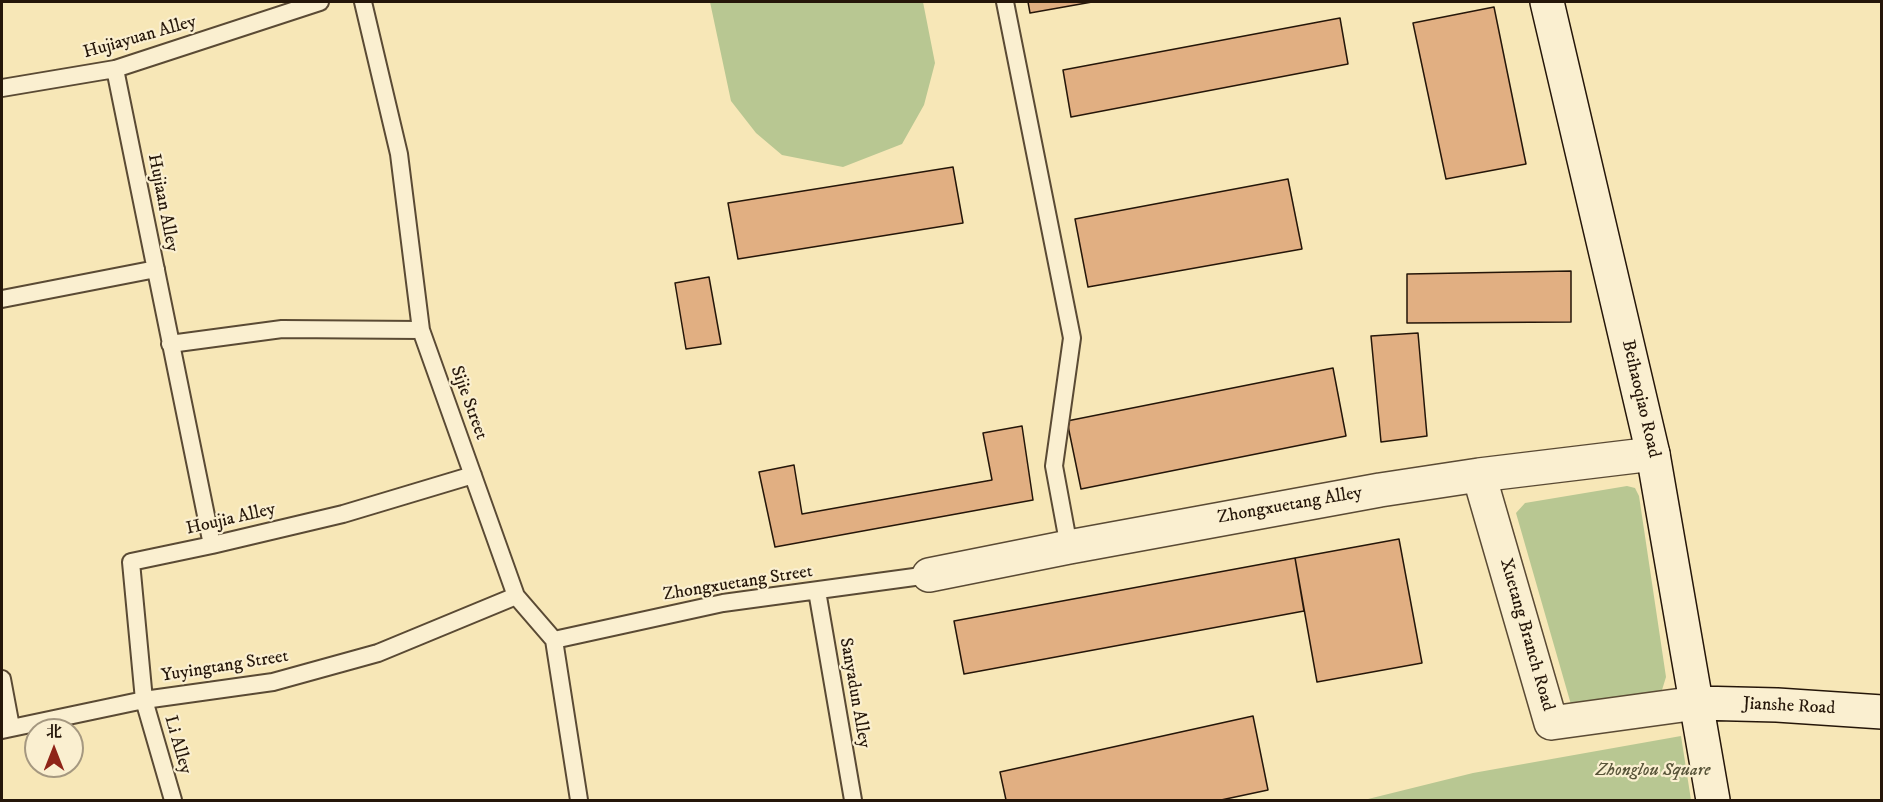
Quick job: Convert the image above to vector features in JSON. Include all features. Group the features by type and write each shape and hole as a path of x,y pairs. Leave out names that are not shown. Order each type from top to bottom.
{"street":[{"name":"Beihaoqiao Road","path":"1547,2 1653,454 1713,801"},
{"name":"Zhongxuetang Alley","path":"929,575 1380,490 1479,475 1653,454"},
{"name":"Xuetang Branch Road","path":"1479,475 1551,723 1697,703"},
{"name":"Jianshe Road","path":"1697,703 1777,705 1881,712"}],"lane":[{"name":"Hujiayuan Alley","path":"2,88 115,69 320,2"},
{"name":"Sijie Street","path":"363,2 399,154 421,330 516,596 554,640"},
{"path":"1005,2 1072,338 1054,466 1069,547"},
{"name":"Hujiaan Alley","path":"115,69 212,545"},
{"path":"2,299 156,269"},
{"path":"170,344 282,329 421,330"},
{"name":"Houjia Alley","path":"144,699 131,562 343,514 473,475"},
{"name":"Zhongxuetang Street","path":"554,640 723,603 929,575"},
{"name":"Sanyadun Alley","path":"817,591 853,801"},
{"name":"Yuyingtang Street","path":"6,728 144,699 283,679 378,653 516,596"},
{"path":"554,640 579,801"},
{"path":"2,679 6,728"},
{"name":"Li Alley","path":"144,699 173,801"}],"green space":[{"path":"710,2 923,2 935,63 924,105 902,144 843,167 782,155 756,133 731,101"},
{"path":"1627,486 1635,488 1639,496 1666,677 1662,690 1650,696 1572,708 1516,513 1525,503"},
{"name":"Zhonglou Square","path":"1681,736 1691,800 1364,800 1473,773"}],"building":[{"path":"1028,2 1092,2 1030,13"},
{"path":"1494,7 1526,164 1446,179 1413,23"},
{"path":"1340,18 1348,64 1071,117 1063,70"},
{"path":"953,167 963,223 738,259 728,203"},
{"path":"1288,179 1302,249 1088,287 1075,219"},
{"path":"1571,271 1571,322 1407,323 1407,274"},
{"path":"709,277 721,344 686,349 675,283"},
{"path":"1418,333 1427,436 1381,442 1371,336"},
{"path":"1333,368 1346,436 1081,489 1067,421"},
{"path":"1022,426 1033,500 775,547 759,472 794,465 802,514 992,480 983,433"},
{"path":"1399,539 1422,663 1317,682 1295,558"},
{"path":"1295,558 1304,611 964,674 954,621"},
{"path":"1253,716 1268,790 1221,800 1006,800 1000,772"}]}
